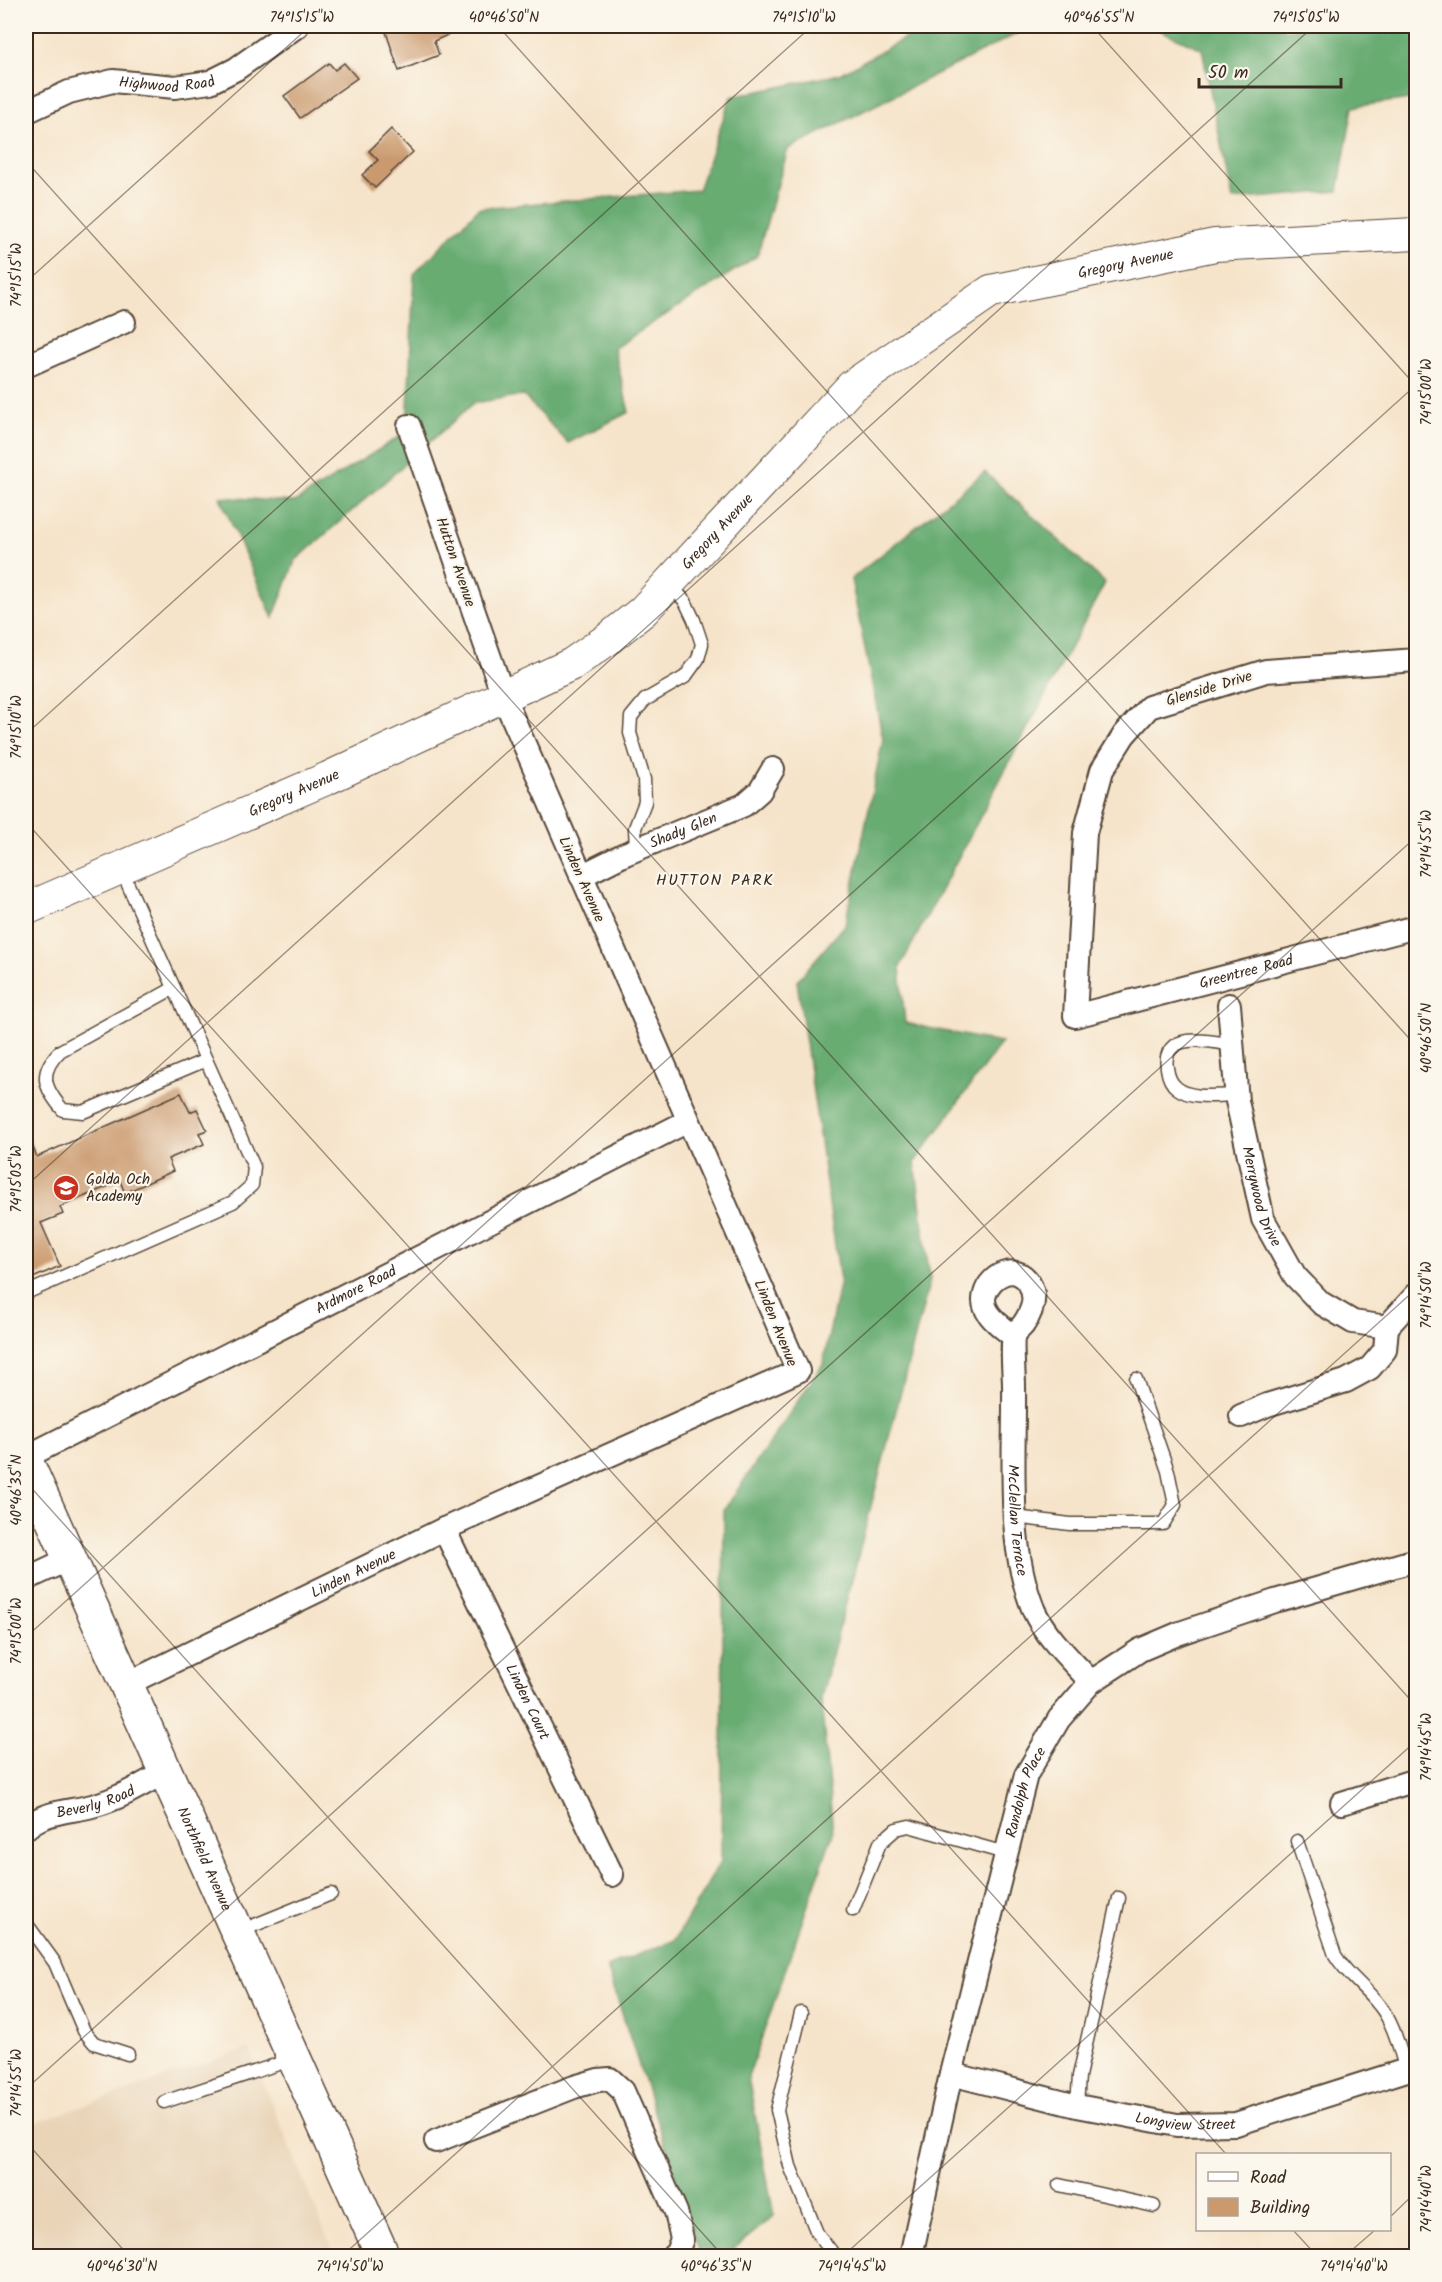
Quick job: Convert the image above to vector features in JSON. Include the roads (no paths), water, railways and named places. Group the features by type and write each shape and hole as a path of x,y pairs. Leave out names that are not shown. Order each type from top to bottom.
{"main road":[{"name":"Gregory Avenue","path":"26,909 328,778 504,698 572,664 608,639 643,610 852,386 991,291 1215,245 1416,234"},
{"name":"Northfield Avenue","path":"26,1459 383,2256"}],"street":[{"name":"Highwood Road","path":"26,112 69,92 113,81 175,87 210,82 236,69 297,26"},
{"path":"26,366 124,322"},
{"name":"Hutton Avenue","path":"409,426 504,698"},
{"name":"Glenside Drive","path":"1075,1016 1084,833 1102,770 1124,735 1149,707 1266,671 1416,660"},
{"name":"Linden Avenue","path":"127,1683 444,1529 798,1371 504,698"},
{"name":"Shady Glen","path":"581,876 636,849 744,805 760,791 773,769"},
{"name":"Greentree Road","path":"1075,1016 1416,927"},
{"name":"Merrywood Drive","path":"1229,1005 1237,1095 1263,1219 1295,1276 1321,1303 1353,1322 1387,1327"},
{"name":"Ardmore Road","path":"26,1459 688,1121"},
{"path":"1241,1416 1267,1405 1346,1381 1370,1368 1385,1350 1387,1327 1416,1295"},
{"name":"McClellan Terrace","path":"1014,1336 1015,1517 1023,1578 1035,1613 1050,1635 1091,1682"},
{"name":"Linden Court","path":"444,1529 612,1875"},
{"path":"26,1579 71,1558"},
{"name":"Randolph Place","path":"910,2256 951,2074 1026,1775 1059,1719 1091,1682 1140,1650 1180,1633 1275,1601 1416,1560"},
{"name":"Beverly Road","path":"26,1828 45,1816 92,1806 118,1797 165,1772"},
{"path":"1342,1803 1416,1780"},
{"name":"Longview Street","path":"951,2074 1077,2106 1177,2126 1236,2124 1411,2068"},
{"path":"436,2141 574,2087 610,2079 623,2091 676,2212 682,2239 676,2255 673,2256"}],"lane":[{"path":"636,849 635,828 645,802 644,779 630,733 631,717 645,700 685,677 698,659 702,644 685,601 668,583"},
{"path":"26,1293 233,1202 252,1185 254,1167 121,868"},
{"path":"174,988 60,1051 48,1063 45,1079 50,1095 63,1110 83,1112 206,1060"},
{"path":"1233,1045 1195,1039 1180,1042 1170,1051 1166,1063 1168,1078 1177,1088 1207,1096 1237,1095"},
{"path":"1015,1517 1070,1524 1163,1524 1175,1506 1168,1471 1136,1379"},
{"path":"853,1911 880,1843 896,1829 909,1826 1005,1853"},
{"path":"1297,1841 1335,1955 1344,1970 1383,2012 1411,2068"},
{"path":"236,1932 331,1894"},
{"path":"1077,2106 1078,2076 1119,1898"},
{"path":"26,1923 55,1963 84,2031 94,2043 128,2054"},
{"path":"801,2013 777,2110 790,2166 817,2233 835,2256"},
{"path":"164,2102 293,2059"},
{"path":"1059,2185 1154,2206"}],"place":[{"name":"Golda Och Academy","path":"66,1188"}],"district":[{"name":"HUTTON PARK","path":"715,879"}]}
